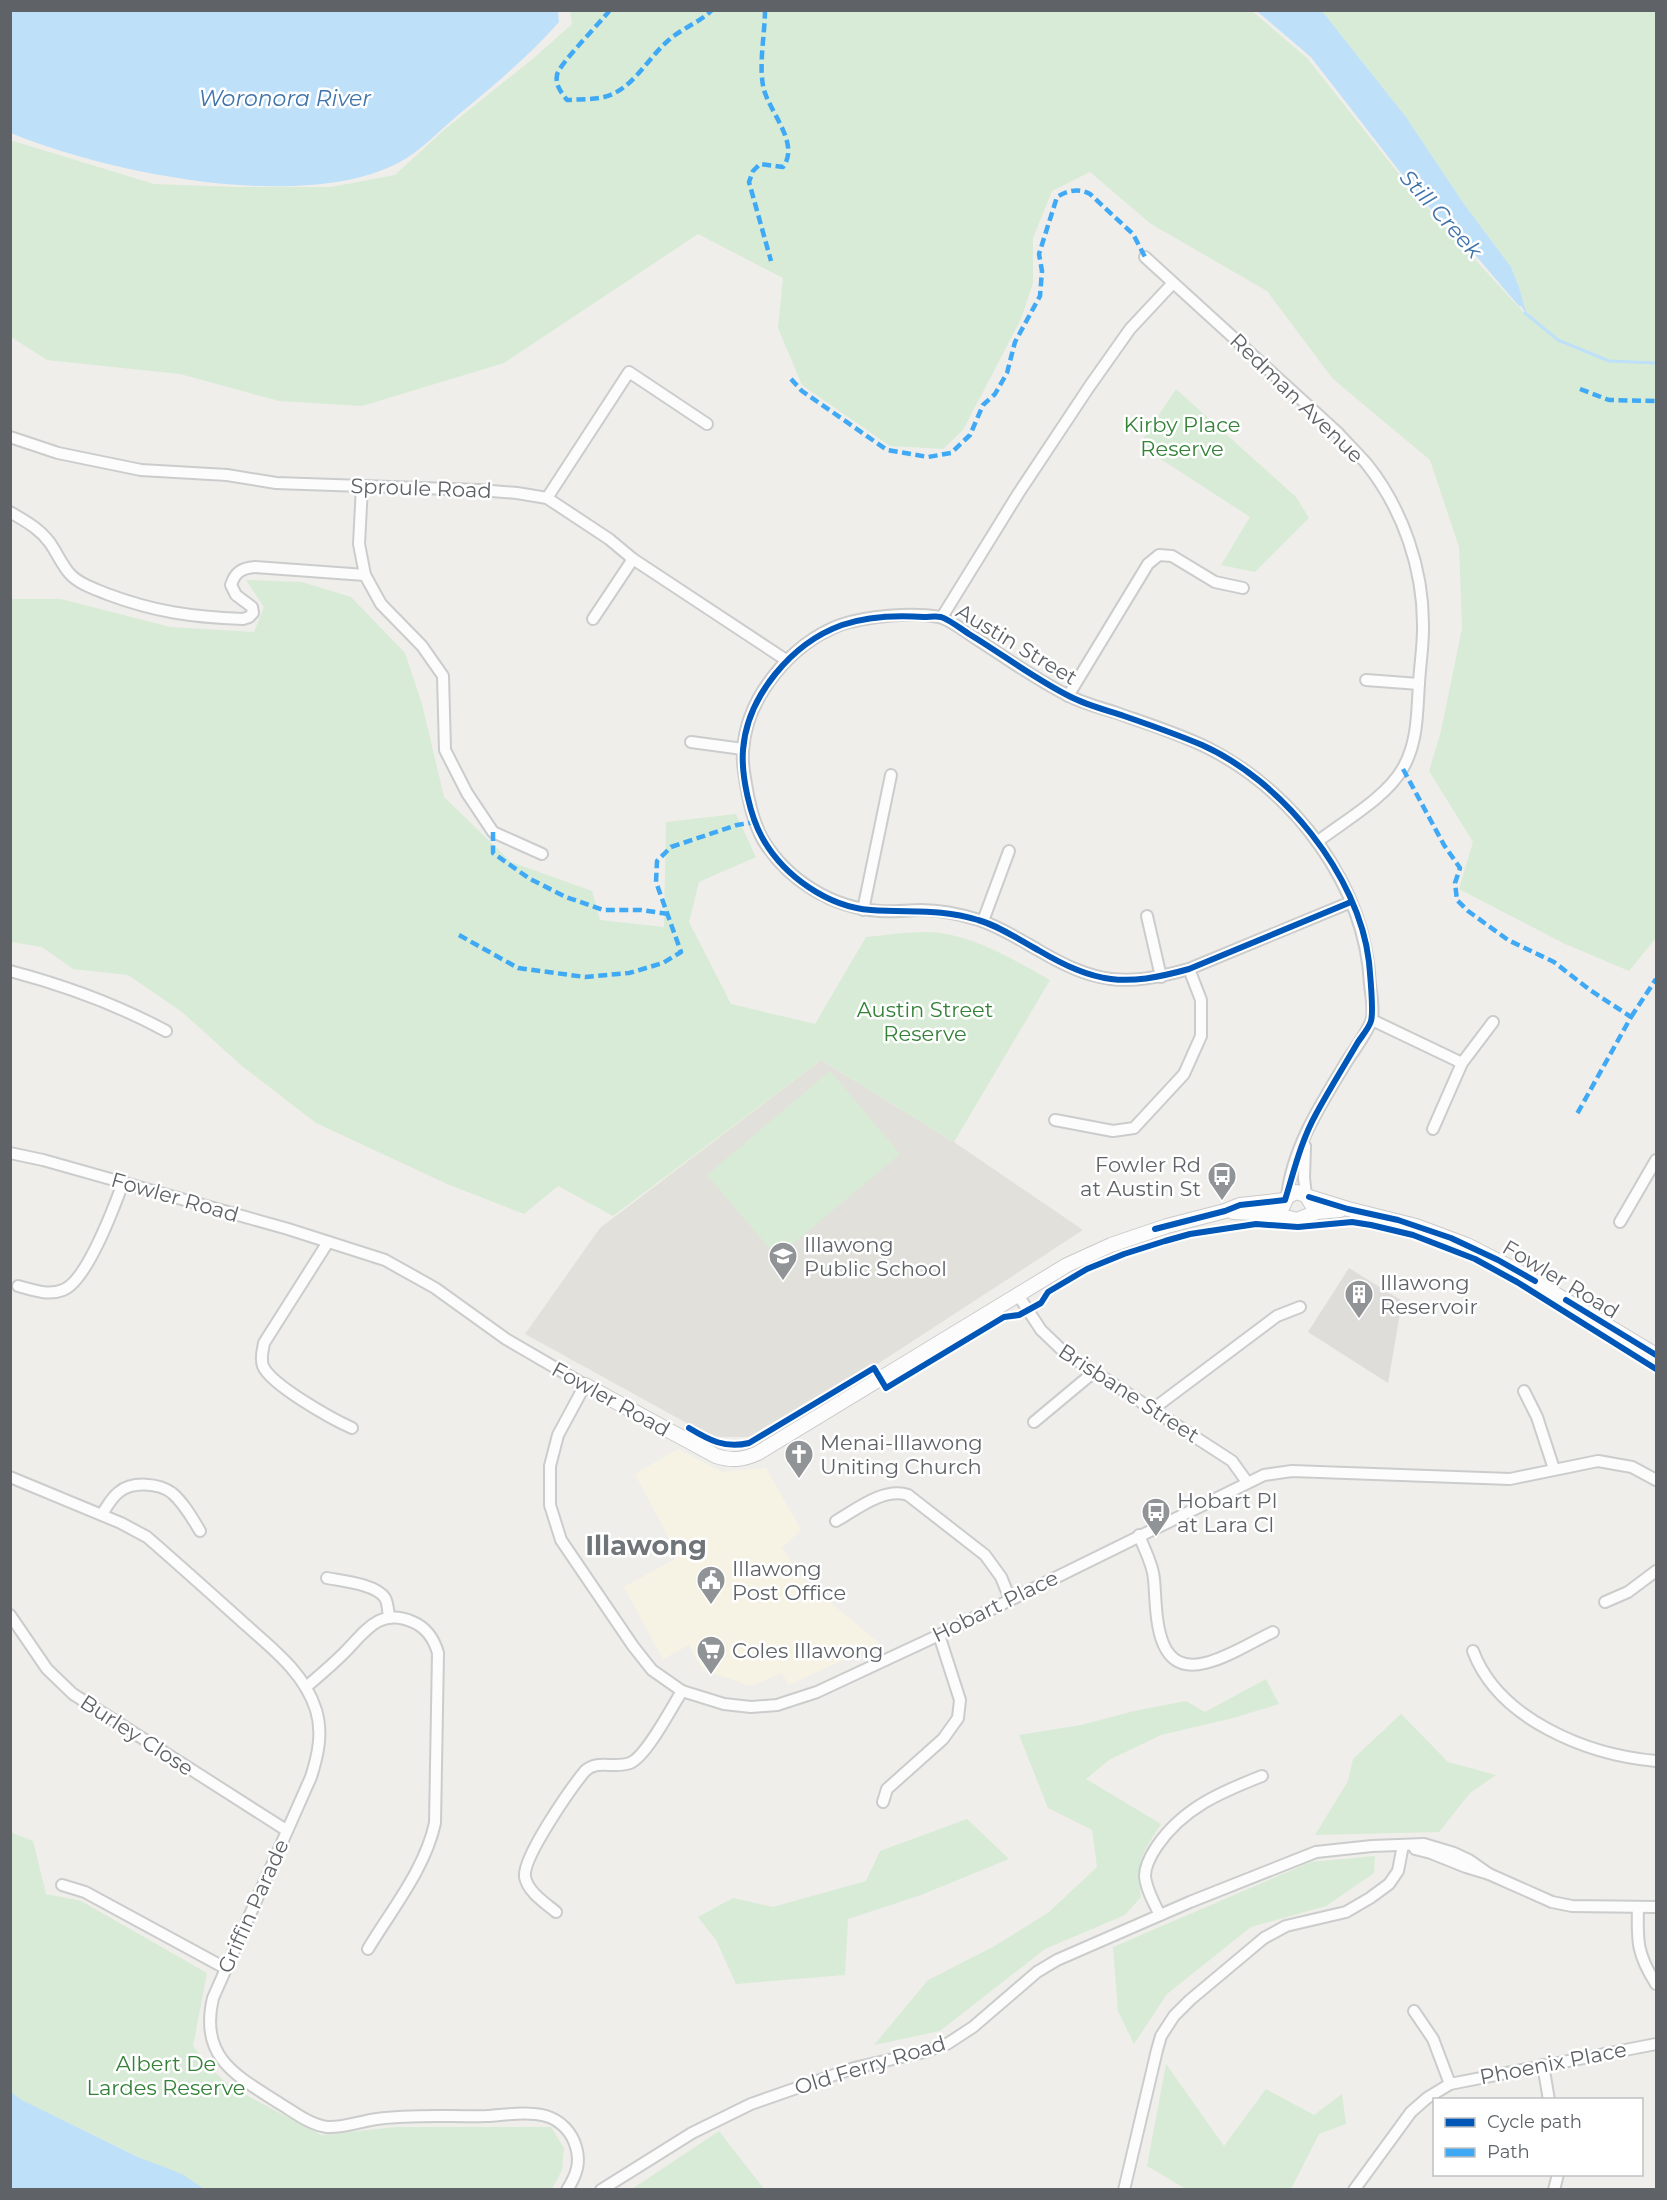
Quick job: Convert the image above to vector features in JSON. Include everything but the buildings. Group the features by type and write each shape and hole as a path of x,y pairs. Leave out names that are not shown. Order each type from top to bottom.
{"street":[{"name":"Redman Avenue","path":"1145,257 1338,433 1366,463 1388,495 1404,528 1417,569 1423,627 1416,732 1410,752 1402,769 1386,790 1317,842"},
{"path":"942,617 1018,494 1089,387 1130,329 1173,283"},
{"path":"547,498 629,372 707,424"},
{"name":"Sproule Road","path":"10,437 58,453 141,470 227,475 276,483 479,490 547,498 609,539 633,559 786,660"},
{"path":"362,486 359,544 365,575 381,604 422,646 443,676 445,750 467,793 493,832 542,854"},
{"path":"10,512 37,528 71,575 81,582 132,603 165,612 194,617 249,617 253,613 252,607 236,595 231,585 233,578 242,568 365,575"},
{"path":"1068,696 1149,564 1159,555 1172,556 1215,582 1243,588"},
{"path":"593,619 633,559"},
{"name":"Austin Street","path":"1351,902 1189,969 1161,977 1132,981 1086,974 1062,964 1000,928 954,913 924,910 897,912 863,910 841,904 799,880 763,840 755,822 744,771 743,749 756,704 786,660 814,639 840,625 889,615 942,617 1068,696 1157,727 1207,748 1249,773 1282,800 1317,842 1336,872 1351,902 1360,924 1369,960 1372,1020"},
{"path":"1366,680 1419,684"},
{"path":"691,742 743,749"},
{"path":"863,910 891,775"},
{"path":"983,921 1009,851"},
{"path":"1147,916 1161,977"},
{"path":"1055,1120 1113,1131 1134,1128 1184,1074 1201,1036 1201,1000 1189,969"},
{"path":"10,971 96,1000 140,1017 166,1031"},
{"path":"1305,1140 1304,1178 1312,1208 1307,1217 1297,1220 1290,1218 1283,1209 1293,1167 1313,1119 1372,1020 1462,1063"},
{"path":"1433,1129 1462,1063 1493,1022"},
{"name":"Fowler Road","path":"10,1153 43,1160 362,1252 402,1269 435,1288 497,1334 710,1454 727,1460 740,1460 758,1453 1067,1265 1111,1245 1167,1226 1240,1206 1286,1198"},
{"path":"1620,1222 1656,1160"},
{"path":"18,1286 46,1293 62,1291 70,1287 98,1242 123,1183"},
{"path":"1286,1198 1296,1192 1308,1196"},
{"name":"Fowler Road","path":"1308,1196 1348,1209 1416,1226 1467,1245 1514,1269 1656,1355"},
{"name":"Fowler Road","path":"1307,1217 1327,1210 1348,1209"},
{"name":"Fowler Road","path":"1225,1211 1290,1218"},
{"path":"328,1242 264,1342 261,1355 262,1365 270,1377 331,1418 352,1428"},
{"name":"Brisbane Street","path":"1018,1295 1048,1339 1094,1372 1232,1461 1247,1482"},
{"path":"1153,1409 1277,1316 1300,1306"},
{"path":"1034,1422 1094,1372"},
{"name":"Hobart Place","path":"585,1385 562,1426 552,1455 549,1490 554,1519 561,1540 642,1659 663,1679 682,1691 724,1704 751,1707 777,1705 817,1692 939,1635 1264,1475 1292,1471 1500,1479 1521,1478 1587,1462 1610,1462 1632,1467 1656,1480"},
{"path":"1524,1391 1537,1417 1554,1469"},
{"name":"Griffin Parade","path":"10,1477 102,1514 147,1537 285,1660 306,1687 318,1721 319,1748 310,1777 225,1968 211,2007 211,2038 213,2046 225,2064 243,2081 306,2119 327,2127 394,2117 522,2114 545,2116 557,2121 567,2129 578,2150 577,2171 567,2190"},
{"path":"102,1514 122,1489 137,1485 157,1486 171,1492 200,1531"},
{"path":"836,1521 883,1496 897,1492 908,1495 985,1556 1001,1577 1010,1599"},
{"path":"1139,1535 1154,1577 1156,1614 1162,1645 1176,1660 1192,1664 1208,1662 1273,1632"},
{"path":"1605,1602 1628,1592 1656,1571"},
{"path":"327,1578 369,1587 380,1593 385,1598 388,1617"},
{"name":"Burley Close","path":"10,1615 41,1662 73,1694 286,1830"},
{"path":"306,1687 345,1652 361,1633 388,1617 410,1620 424,1628 430,1634 438,1653 435,1823 424,1857 368,1949"},
{"path":"883,1802 887,1789 943,1739 958,1718 960,1700 939,1635"},
{"path":"1473,1651 1481,1670 1496,1690 1546,1727 1571,1740 1605,1752 1656,1761"},
{"path":"556,1911 535,1894 525,1876 527,1862 535,1846 585,1771 596,1764 626,1764 639,1758 682,1691"},
{"path":"1160,1915 1145,1875 1149,1858 1169,1830 1211,1797 1262,1776"},
{"name":"Old Ferry Road","path":"601,2190 692,2133 751,2104 854,2068 937,2049 973,2027 1046,1966 1160,1915 1316,1852 1372,1846 1425,1844 1443,1848 1469,1860 1490,1874 1563,1905 1656,1907"},
{"path":"1124,2190 1161,2036 1174,2016 1207,1985 1275,1931 1295,1923 1346,1912 1380,1891 1394,1878 1403,1845"},
{"path":"62,1885 85,1892 225,1968"},
{"path":"1638,1907 1637,1935 1640,1955 1656,1984"},
{"path":"1414,2011 1433,2039 1450,2084"},
{"name":"Phoenix Place","path":"1354,2190 1411,2112 1427,2098 1450,2084 1656,2044"},
{"path":"1543,2065 1550,2098"}],"shaded area":[{"name":"Illawong Public School","path":"821,1060 954,1142 1083,1230 879,1363 749,1437 712,1437 525,1334 600,1228"},
{"path":"1349,1268 1404,1302 1388,1383 1308,1332"},
{"path":"678,1449 722,1472 766,1468 801,1530 782,1548 802,1579 879,1643 789,1685 782,1673 750,1686 702,1669 689,1645 663,1659 624,1587 679,1557 635,1474"}],"green space":[{"path":"570,11 1252,11 1307,58 1414,193 1526,315 1511,267 1464,204 1406,117 1322,11 1656,11 1656,938 1629,971 1563,943 1459,889 1473,842 1429,771 1441,731 1462,628 1459,547 1430,460 1333,379 1267,291 1151,224 1090,172 1052,191 1033,238 1033,283 1021,319 963,430 943,449 890,446 802,385 778,328 783,278 698,234 504,363 362,406 279,401 180,374 47,360 11,337 10,140 154,184 331,187 395,175 444,130 535,57 572,24"},
{"name":"Kirby Place Reserve","path":"1176,389 1296,497 1309,518 1255,572 1221,565 1250,517 1139,445"},
{"name":"Austin Street Reserve","path":"246,580 302,582 351,597 405,653 422,704 444,797 511,862 592,891 600,920 664,927 666,822 736,814 756,857 699,882 689,922 731,1004 815,1024 866,937 904,933 943,933 975,942 991,948 1050,980 954,1142 821,1060 613,1216 558,1186 524,1214 447,1184 316,1123 242,1066 182,1012 128,975 73,969 42,947 11,942 11,599 61,599 170,627 254,632 264,607"},
{"path":"830,1071 900,1154 777,1257 707,1175"},
{"path":"1266,1679 1279,1704 1233,1718 1161,1735 1109,1760 1086,1779 1161,1824 1142,1858 1139,1874 1141,1897 1125,1915 1045,1949 940,2031 874,2045 928,1980 993,1947 1049,1912 1097,1867 1092,1830 1048,1808 1019,1735 1081,1725 1134,1711 1186,1701 1205,1712"},
{"path":"1401,1714 1448,1762 1496,1775 1470,1793 1439,1832 1315,1835 1348,1781 1353,1759"},
{"path":"967,1819 1009,1859 921,1895 848,1919 845,1975 736,1984 716,1940 698,1917 733,1898 773,1907 866,1881 880,1851"},
{"name":"Albert De Lardes Reserve","path":"10,1832 33,1841 46,1894 81,1901 207,1973 193,2046 210,2068 231,2087 321,2135 395,2127 551,2127 564,2148 562,2170 552,2189 204,2189 20,2099 10,2092"},
{"path":"1375,1856 1374,1873 1326,1906 1251,1927 1167,1994 1134,2044 1118,2011 1113,1947 1311,1862"},
{"path":"1166,2064 1224,2146 1266,2089 1314,2115 1342,2094 1346,2124 1319,2134 1291,2189 1186,2189 1147,2166"},
{"path":"719,2131 764,2189 632,2189"}],"water":[{"name":"Woronora River","path":"11,11 558,11 559,22 535,47 422,147 398,163 358,178 311,185 259,186 204,182 98,162 11,133"},
{"path":"1258,11 1322,11 1406,117 1464,204 1511,267 1527,316 1518,301 1469,245 1423,199 1312,56"},
{"path":"11,2092 20,2099 138,2157 182,2174 204,2189 11,2189"}],"waterway":[{"name":"Still Creek","path":"1258,10 1312,56 1423,199 1442,218"},
{"name":"Still Creek","path":"1466,242 1520,305"},
{"name":"Still Creek","path":"1525,313 1558,340 1609,361 1656,363"}],"marked path":[{"path":"610,10 559,70 557,82 567,100 604,97 623,88 662,46 712,10"},
{"path":"765,10 762,81 783,129 788,149 783,167 760,164 753,171 749,182 771,261"},
{"path":"791,379 802,391 887,450 928,457 951,453 970,435 983,405 995,394 1007,373 1015,342 1040,296 1042,271 1039,254 1057,197 1074,191 1090,194 1133,234 1145,257"},
{"path":"1580,389 1609,400 1656,401"},
{"path":"1403,769 1444,845 1460,868 1455,883 1457,900 1468,911 1508,940 1554,962 1590,990 1631,1017 1577,1114"},
{"path":"459,935 518,968 585,977 629,973 663,963 681,952 656,882 657,861 671,847 737,825 755,822"},
{"path":"493,832 493,853 530,879 566,897 603,910 641,910 669,914"},
{"path":"1631,1017 1656,979"}],"cycle path":[{"path":"1155,1229 1240,1205 1285,1200 1298,1156 1311,1124 1370,1024 1372,1016 1369,962 1362,929 1350,896 1333,864 1287,806 1260,781 1231,761 1202,745 1069,696 941,617 882,617 842,625 824,633 790,658 763,691 746,730 743,750 745,783 750,808 763,839 783,865 809,887 839,903 871,910 938,912 964,916 1001,929 1077,970 1094,976 1128,980 1166,975 1189,969 1351,902"},
{"path":"1309,1197 1348,1209 1398,1220 1451,1238 1498,1260 1535,1281"},
{"path":"689,1428 725,1444 749,1443 874,1368 886,1388 1004,1317 1019,1315 1041,1303 1048,1292 1087,1269 1124,1254 1190,1234 1256,1224 1298,1227 1352,1222 1413,1235 1475,1259 1517,1282 1656,1369"},
{"path":"1566,1300 1656,1355"}],"place":[{"name":"Fowler Rd at Austin St","path":"1222,1202"},
{"name":"Illawong Public School","path":"783,1282"},
{"name":"Illawong Reservoir","path":"1359,1320"},
{"name":"Menai-Illawong Uniting Church","path":"799,1480"},
{"name":"Hobart Pl at Lara Cl","path":"1156,1538"},
{"name":"Illawong Post Office","path":"711,1606"},
{"name":"Coles Illawong","path":"711,1676"}],"district":[{"name":"Illawong","path":"646,1545"}]}
